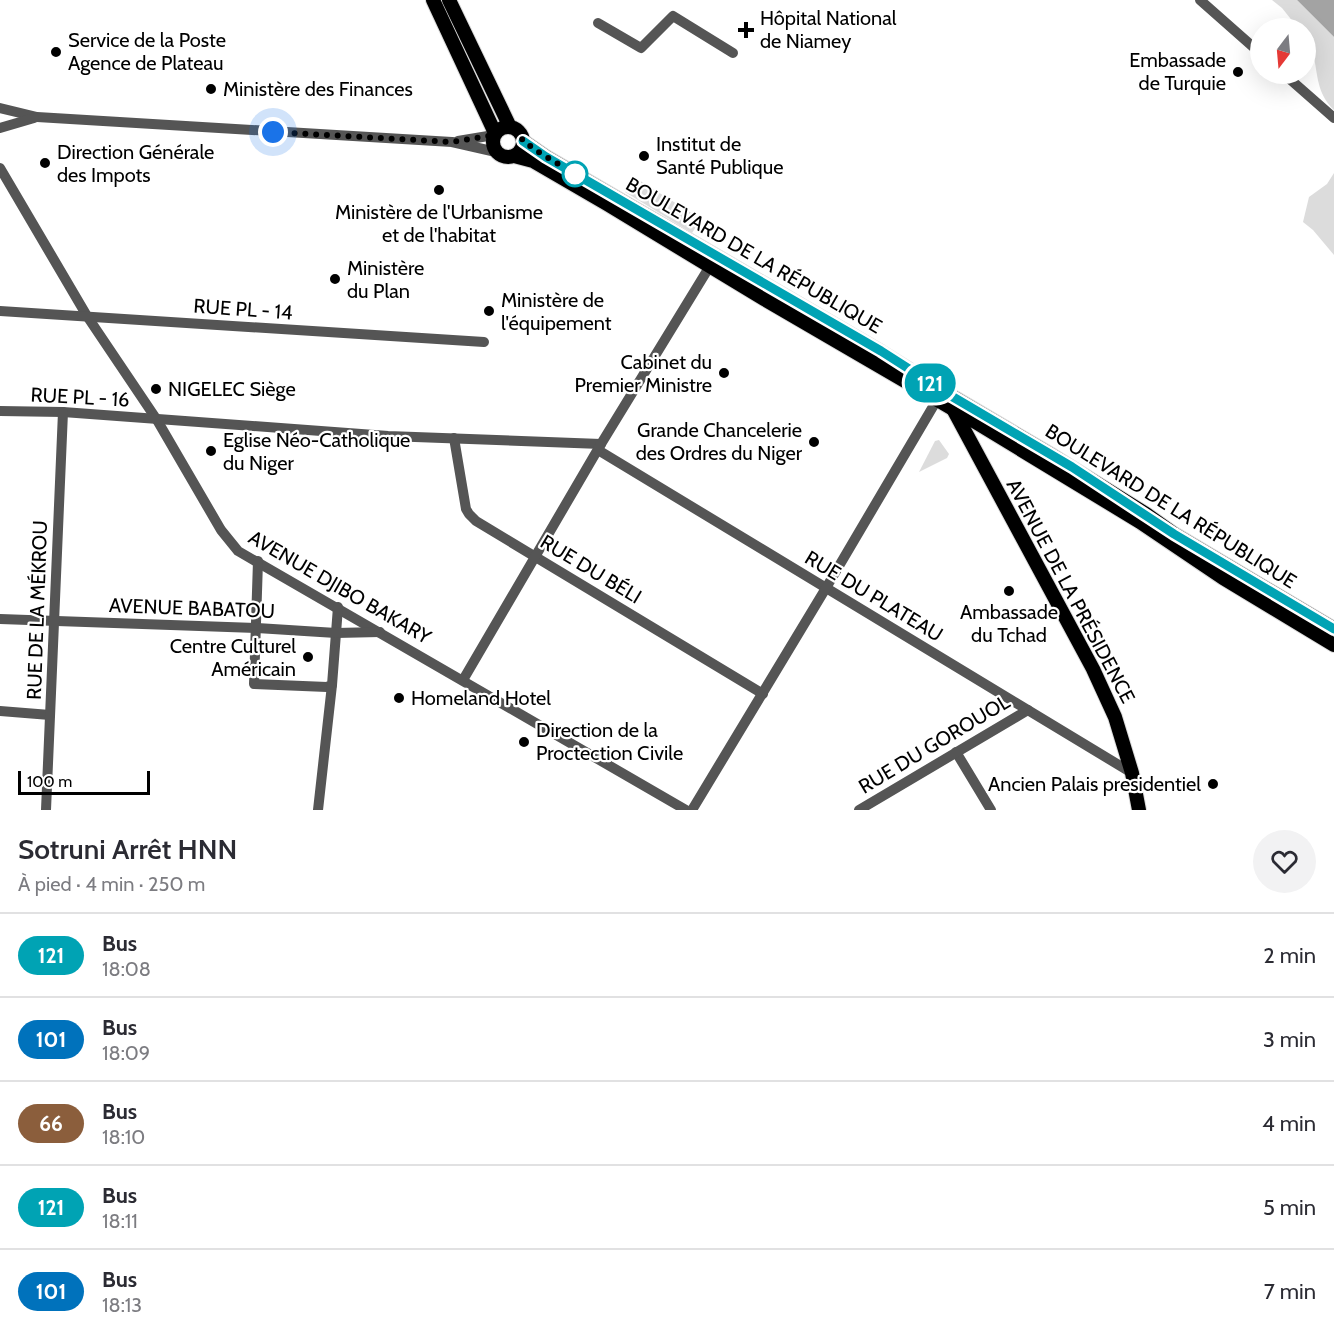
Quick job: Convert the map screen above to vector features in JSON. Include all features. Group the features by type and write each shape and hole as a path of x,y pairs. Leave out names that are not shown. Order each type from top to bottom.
{"main road":[{"path":"433,0 495,134 493,144 496,152 505,157 514,156 522,148 523,141 518,130 510,127 502,128 495,134"},
{"path":"449,0 510,127"},
{"name":"BOULEVARD DE LA RÉPUBLIQUE","path":"523,141 713,261"},
{"name":"BOULEVARD DE LA RÉPUBLIQUE","path":"514,156 533,161 881,351 946,399 1053,456 1143,518 1174,534 1226,573 1276,602 1334,629"},
{"name":"AVENUE DE LA PRÉSIDENCE","path":"946,399 1093,669 1115,717 1132,773 1139,810"},
{"name":"BOULEVARD DE LA RÉPUBLIQUE","path":"1276,602 1334,645"}],"street":[{"path":"1200,0 1250,44"},
{"path":"598,23 641,48 673,16 734,53"},
{"path":"1295,84 1334,118"},
{"path":"0,108 37,117 452,142 496,152"},
{"path":"0,129 37,117"},
{"path":"452,142 495,134"},
{"name":"AVENUE DJIBO BAKARY","path":"0,169 87,316 157,420 221,530 238,551 382,632 686,810"},
{"path":"463,680 713,261"},
{"name":"RUE PL - 14","path":"0,311 484,342"},
{"path":"692,810 826,588 946,399"},
{"name":"RUE PL - 16","path":"0,411 63,412 157,420"},
{"name":"RUE DE LA MÉKROU","path":"46,810 63,412"},
{"name":"RUE DU PLATEAU","path":"157,420 388,436 600,447 826,588 1132,773"},
{"name":"RUE DU BÉLI","path":"454,438 469,514 476,521 763,694"},
{"path":"258,561 254,684 327,687 332,685"},
{"path":"318,810 338,607"},
{"name":"AVENUE BABATOU","path":"0,619 336,633 382,632"},
{"name":"RUE DU GOROUOL","path":"859,810 1028,710"},
{"path":"0,711 51,715"},
{"path":"956,752 992,810"}],"shaded area":[{"path":"1272,0 1297,0 1315,18 1290,18"},
{"path":"1297,0 1334,0 1334,37 1316,18"},
{"path":"1316,19 1334,37 1334,110 1323,95 1318,80"},
{"path":"1334,173 1334,255 1313,230 1303,222 1309,197 1327,184"},
{"path":"634,177 701,219 692,233 625,192"},
{"path":"939,440 949,454 947,458 919,472 935,441"}],"bus line":[{"name":"121","path":"523,141 546,157 881,351 953,397 1072,467 1174,534 1334,629"}],"place":[{"name":"Hôpital National de Niamey","path":"746,30"},
{"name":"Service de la Poste Agence de Plateau","path":"56,52"},
{"name":"Embassade de Turquie","path":"1238,72"},
{"name":"Ministère des Finances","path":"211,89"},
{"name":"Institut de Santé Publique","path":"644,156"},
{"name":"Direction Générale des Impots","path":"45,163"},
{"name":"Ministère de l'Urbanisme et de l'habitat","path":"439,190"},
{"name":"Ministère du Plan","path":"335,279"},
{"name":"Ministère de l'équipement","path":"489,311"},
{"name":"Cabinet du Premier Ministre","path":"724,373"},
{"name":"NIGELEC Siège","path":"156,389"},
{"name":"Grande Chancelerie des Ordres du Niger","path":"814,442"},
{"name":"Eglise Néo-Catholique du Niger","path":"211,451"},
{"name":"Ambassade du Tchad","path":"1009,591"},
{"name":"Centre Culturel Américain","path":"308,657"},
{"name":"Homeland Hotel","path":"399,698"},
{"name":"Direction de la Proctection Civile","path":"524,742"},
{"name":"Ancien Palais presidentiel","path":"1213,784"}],"route":[{"path":"273,132 452,142 494,135 498,130 510,127 518,130 523,141 580,177 575,174"}]}
